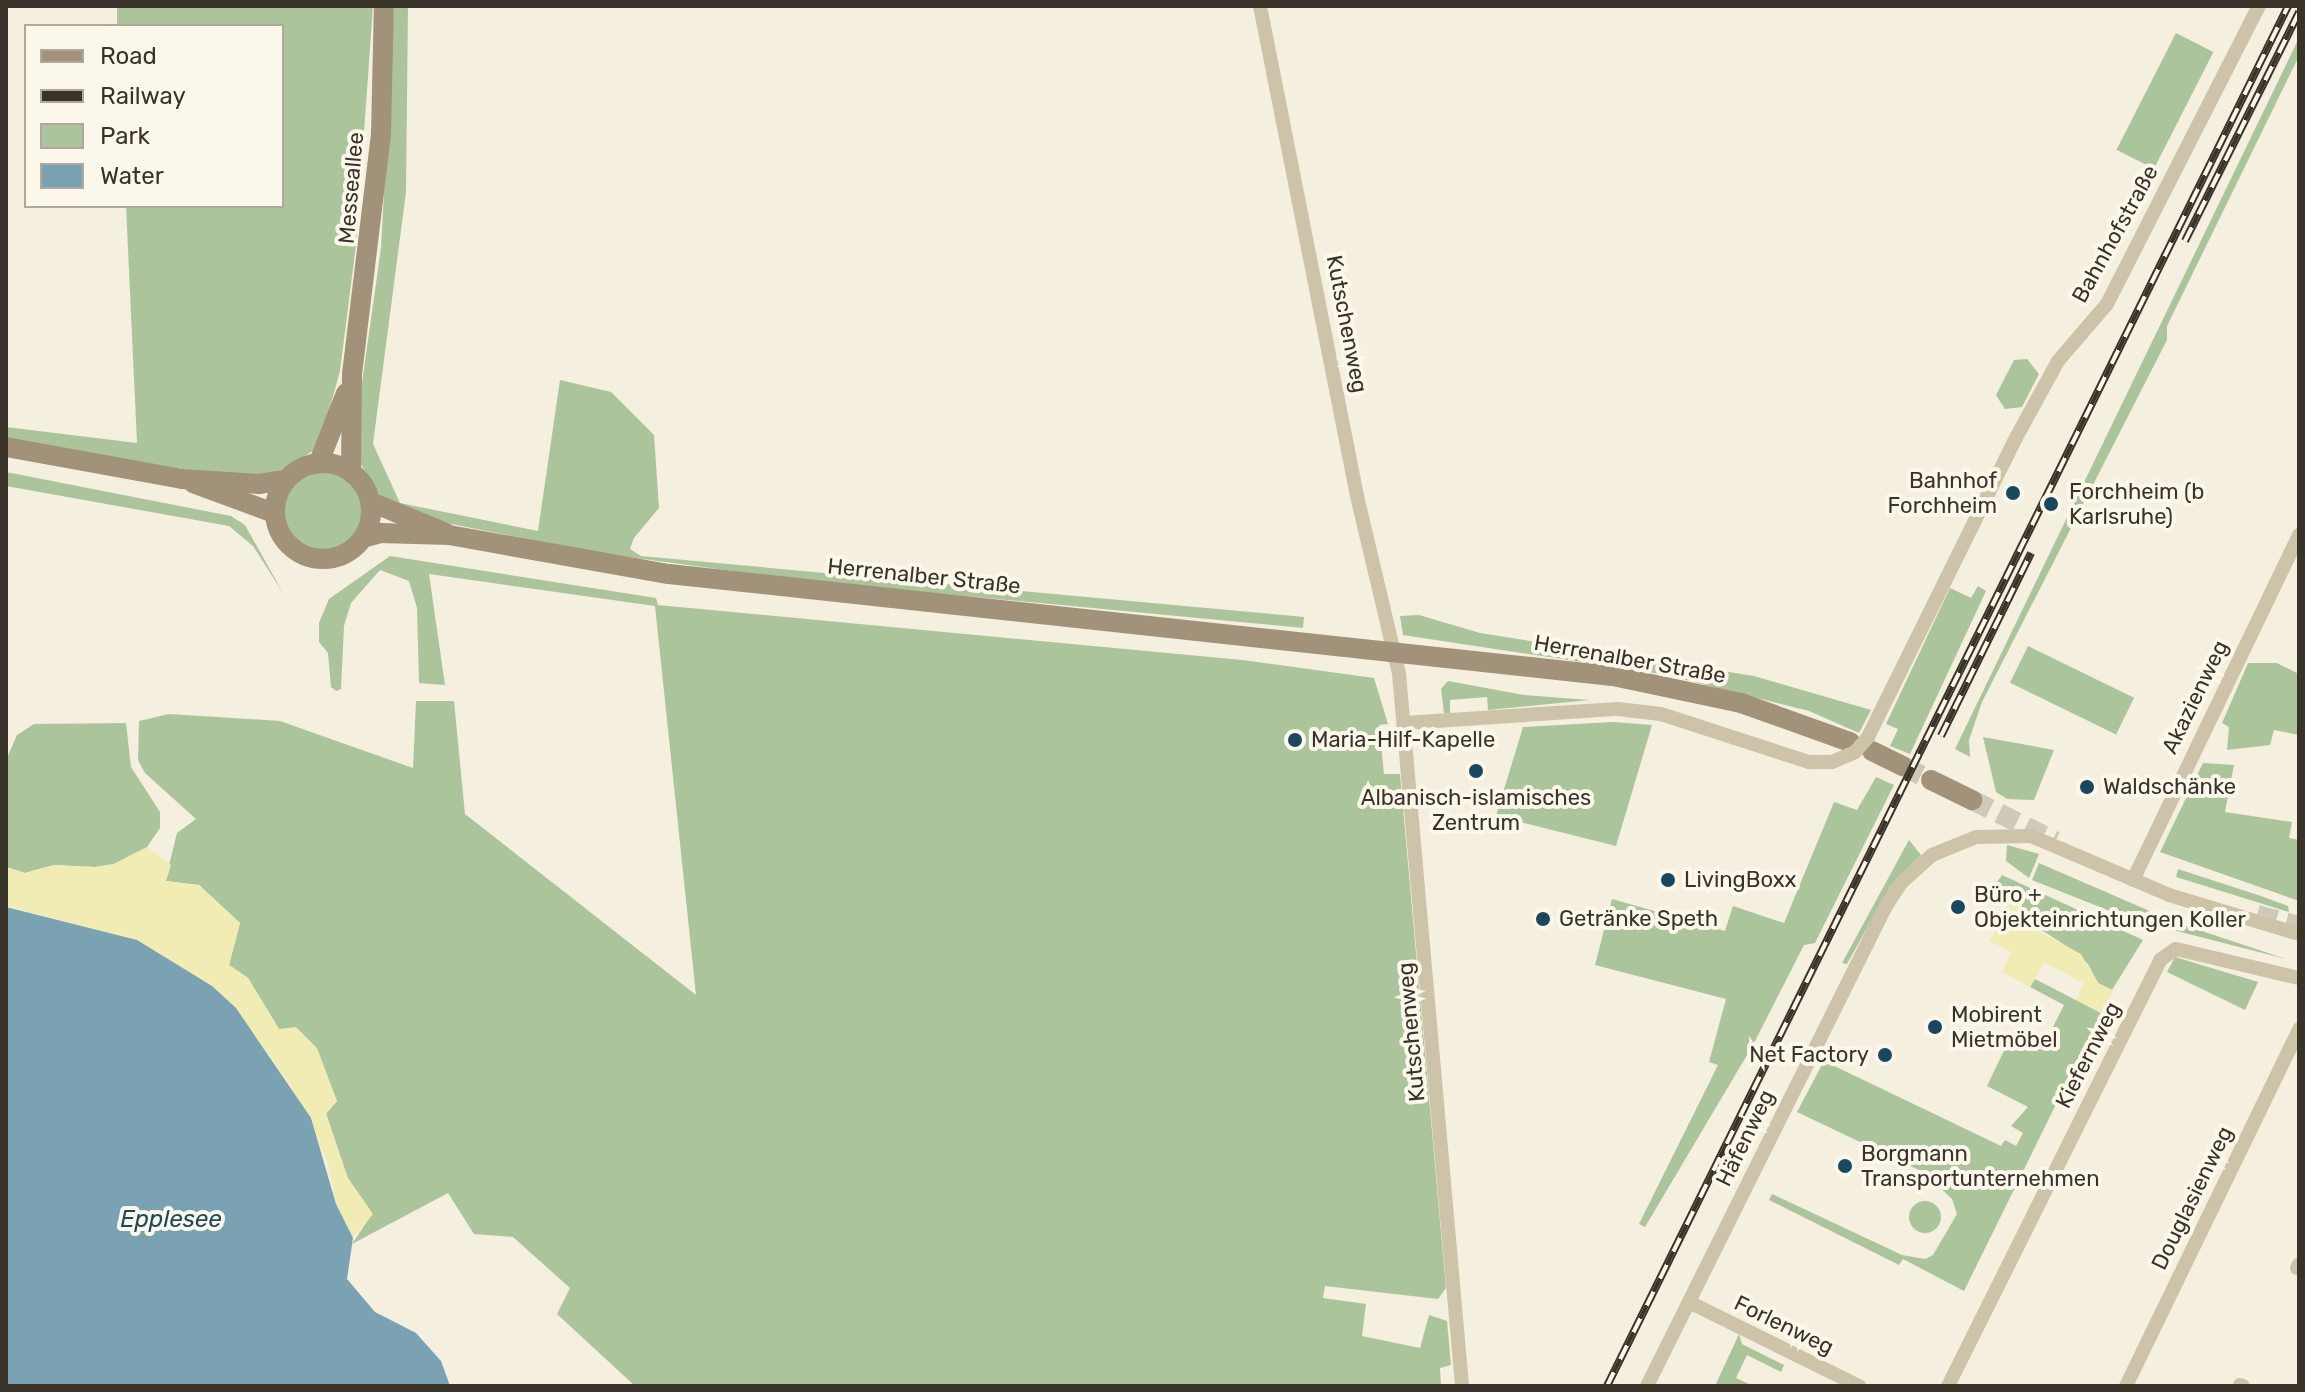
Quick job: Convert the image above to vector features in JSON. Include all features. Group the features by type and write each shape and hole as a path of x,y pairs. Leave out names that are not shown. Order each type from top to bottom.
{"main road":[{"name":"Messeallee","path":"351,471 352,374 381,134 384,6"},
{"name":"Messeallee","path":"319,462 352,374"},
{"path":"6,447 182,479 259,484 285,480 319,462 351,471 371,502 363,538 336,558 310,558 289,545 274,513 285,480"},
{"path":"182,479 274,513"},
{"name":"Herrenalber Straße","path":"371,502 449,535"},
{"name":"Herrenalber Straße","path":"363,538 380,533 449,535 669,574 1395,650 1679,688 1741,703 1863,743 1903,766"},
{"path":"1931,780 1972,800"}],"street":[{"name":"Kutschenweg","path":"1260,6 1357,496 1399,674 1462,1386"},
{"name":"Bahnhofstraße","path":"1405,723 1618,709 1661,714 1809,762 1832,762 1855,752 1863,743 2017,436 2058,361 2107,304 2259,6"},
{"name":"Akazienweg","path":"2133,880 2299,535"},
{"name":"Häfenweg","path":"1647,1386 1886,906 1901,883 1932,855 1960,840 1999,834 2031,836 2133,880"},
{"path":"2133,880 2299,934"},
{"name":"Kiefernweg","path":"1948,1386 2160,960 2176,949 2299,978"},
{"name":"Douglasienweg","path":"2126,1386 2299,1029"},
{"name":"Forlenweg","path":"1689,1302 1859,1386"}],"green space":[{"path":"117,6 373,6 356,245 340,371 319,447 281,471 249,479 6,442 6,427 137,443 126,208 284,208 284,24 117,24"},
{"path":"394,6 408,6 406,192 373,444 400,503 538,531 560,380 611,392 654,435 659,508 634,538 630,549 641,556 1304,617 1303,628 807,581 606,554 410,516 384,502 358,460 356,425 381,248"},
{"path":"2176,33 2213,52 2154,169 2117,150"},
{"path":"2299,38 2299,56 2167,326 2167,340 1982,702 1969,740 1970,757 1955,749"},
{"path":"2027,359 2039,374 2022,407 2005,409 1996,395 2014,360"},
{"path":"324,470 339,473 352,482 361,495 364,510 361,525 352,538 339,547 324,550 309,547 296,538 287,525 284,510 287,495 296,482 309,473"},
{"path":"6,472 231,516 245,525 283,593 253,546 229,526 6,486"},
{"path":"390,556 656,598 658,605 1242,660 1374,678 1388,724 1379,725 1384,774 1400,774 1446,1288 1438,1299 1325,1286 1323,1298 1366,1304 1362,1336 1420,1348 1429,1315 1447,1321 1451,1365 1440,1368 1441,1386 635,1386 557,1314 570,1288 513,1237 474,1234 448,1193 352,1244 372,1214 348,1180 326,1113 337,1101 279,1029 248,978 229,965 240,923 199,885 165,881 177,833 196,819 145,773 138,760 139,721 169,714 280,721 413,768 416,701 454,701 465,814 696,995 655,606 429,574 445,685 419,683 417,608 409,581 380,570 351,603 344,626 341,689 336,691 331,687 328,653 319,642 319,623 329,599"},
{"path":"1978,586 1986,591 1910,754 1890,746 1898,729 1886,724 1950,588 1971,598"},
{"path":"1419,615 1480,633 1754,676 1871,710 1859,733 1809,711 1667,675 1403,635 1400,616"},
{"path":"2028,646 2134,698 2116,735 2010,683"},
{"path":"2248,663 2277,663 2299,674 2299,735 2274,730 2270,745 2227,750 2229,727 2222,723"},
{"path":"1448,681 1524,695 1590,700 1488,710 1487,697 1450,700 1450,713 1444,713 1441,689"},
{"path":"1613,722 1652,725 1616,846 1496,816 1523,727"},
{"path":"126,723 131,767 160,812 160,828 147,847 114,864 95,867 54,865 25,873 6,867 6,760 17,735 34,724"},
{"path":"1983,737 2054,750 2034,800 2007,799 1996,792"},
{"path":"2203,763 2234,765 2225,812 2292,822 2289,838 2299,840 2299,901 2160,852"},
{"path":"1876,777 1894,785 1815,943 1804,945 1753,1045 1645,1227 1639,1224 1718,1065 1709,1062 1726,999 1595,965 1612,899 1725,931 1733,906 1784,923 1834,802 1857,810"},
{"path":"1909,840 1921,855 1891,885 1847,964 1842,963"},
{"path":"2007,845 2039,854 2029,878 2006,861"},
{"path":"2039,863 2175,922 2286,959 2130,919 2032,880"},
{"path":"2178,869 2288,906 2289,912 2176,877"},
{"path":"2002,875 2143,940 2112,990 2098,983 2088,964 2065,945 2021,917 2022,900 1995,885"},
{"path":"2175,957 2258,982 2245,1010 2167,972"},
{"path":"2035,979 2101,1013 1964,1291 1903,1259 1899,1265 1769,1200 1772,1194 1902,1255 1925,1259 1933,1255 1957,1214 1952,1199 1923,1172 1797,1112 1824,1061 2001,1146 2005,1140 2016,1146 2023,1133 2011,1126 2028,1107 1987,1086 2012,1034 2042,1049 2064,1005 2030,987"},
{"path":"1925,1201 1936,1206 1941,1217 1936,1228 1925,1233 1914,1228 1909,1217 1914,1206"},
{"path":"1739,1334 1742,1344 1784,1365 1781,1372 1747,1355 1736,1378 1753,1386 1715,1386"}],"sand":[{"path":"147,847 171,865 166,881 199,885 240,923 229,965 248,978 279,1029 296,1027 317,1048 337,1101 326,1114 348,1178 373,1214 353,1238 336,1204 328,1163 294,1091 236,1008 212,986 137,940 6,906 6,867 25,873 54,865 95,867 114,864"},
{"path":"2013,896 2022,900 2018,909 2031,927 2081,954 2098,983 2112,990 2107,1016 2076,1000 2084,983 2044,962 2030,987 2002,972 2011,952 1990,941"}],"water":[{"name":"Epplesee","path":"6,907 137,940 212,986 236,1008 311,1118 336,1204 353,1238 347,1279 375,1312 416,1333 441,1361 450,1386 6,1386"}],"tunnel":[{"path":"1903,766 1931,780"},
{"path":"1972,800 2055,841"},
{"path":"2257,915 2299,926"}],"railway":[{"path":"1607,1386 2288,6"},
{"path":"2185,241 2299,12"},
{"path":"1941,736 2031,553"}],"place":[{"name":"Bahnhof Forchheim","path":"2013,493"},
{"name":"Forchheim (b Karlsruhe)","path":"2051,504"},
{"name":"Maria-Hilf-Kapelle","path":"1295,740"},
{"name":"Albanisch-islamisches Zentrum","path":"1476,771"},
{"name":"Waldschänke","path":"2087,787"},
{"name":"LivingBoxx","path":"1668,880"},
{"name":"Büro + Objekteinrichtungen Koller","path":"1958,907"},
{"name":"Getränke Speth","path":"1543,919"},
{"name":"Mobirent Mietmöbel","path":"1935,1027"},
{"name":"Net Factory","path":"1885,1055"},
{"name":"Borgmann Transportunternehmen","path":"1845,1166"}]}
